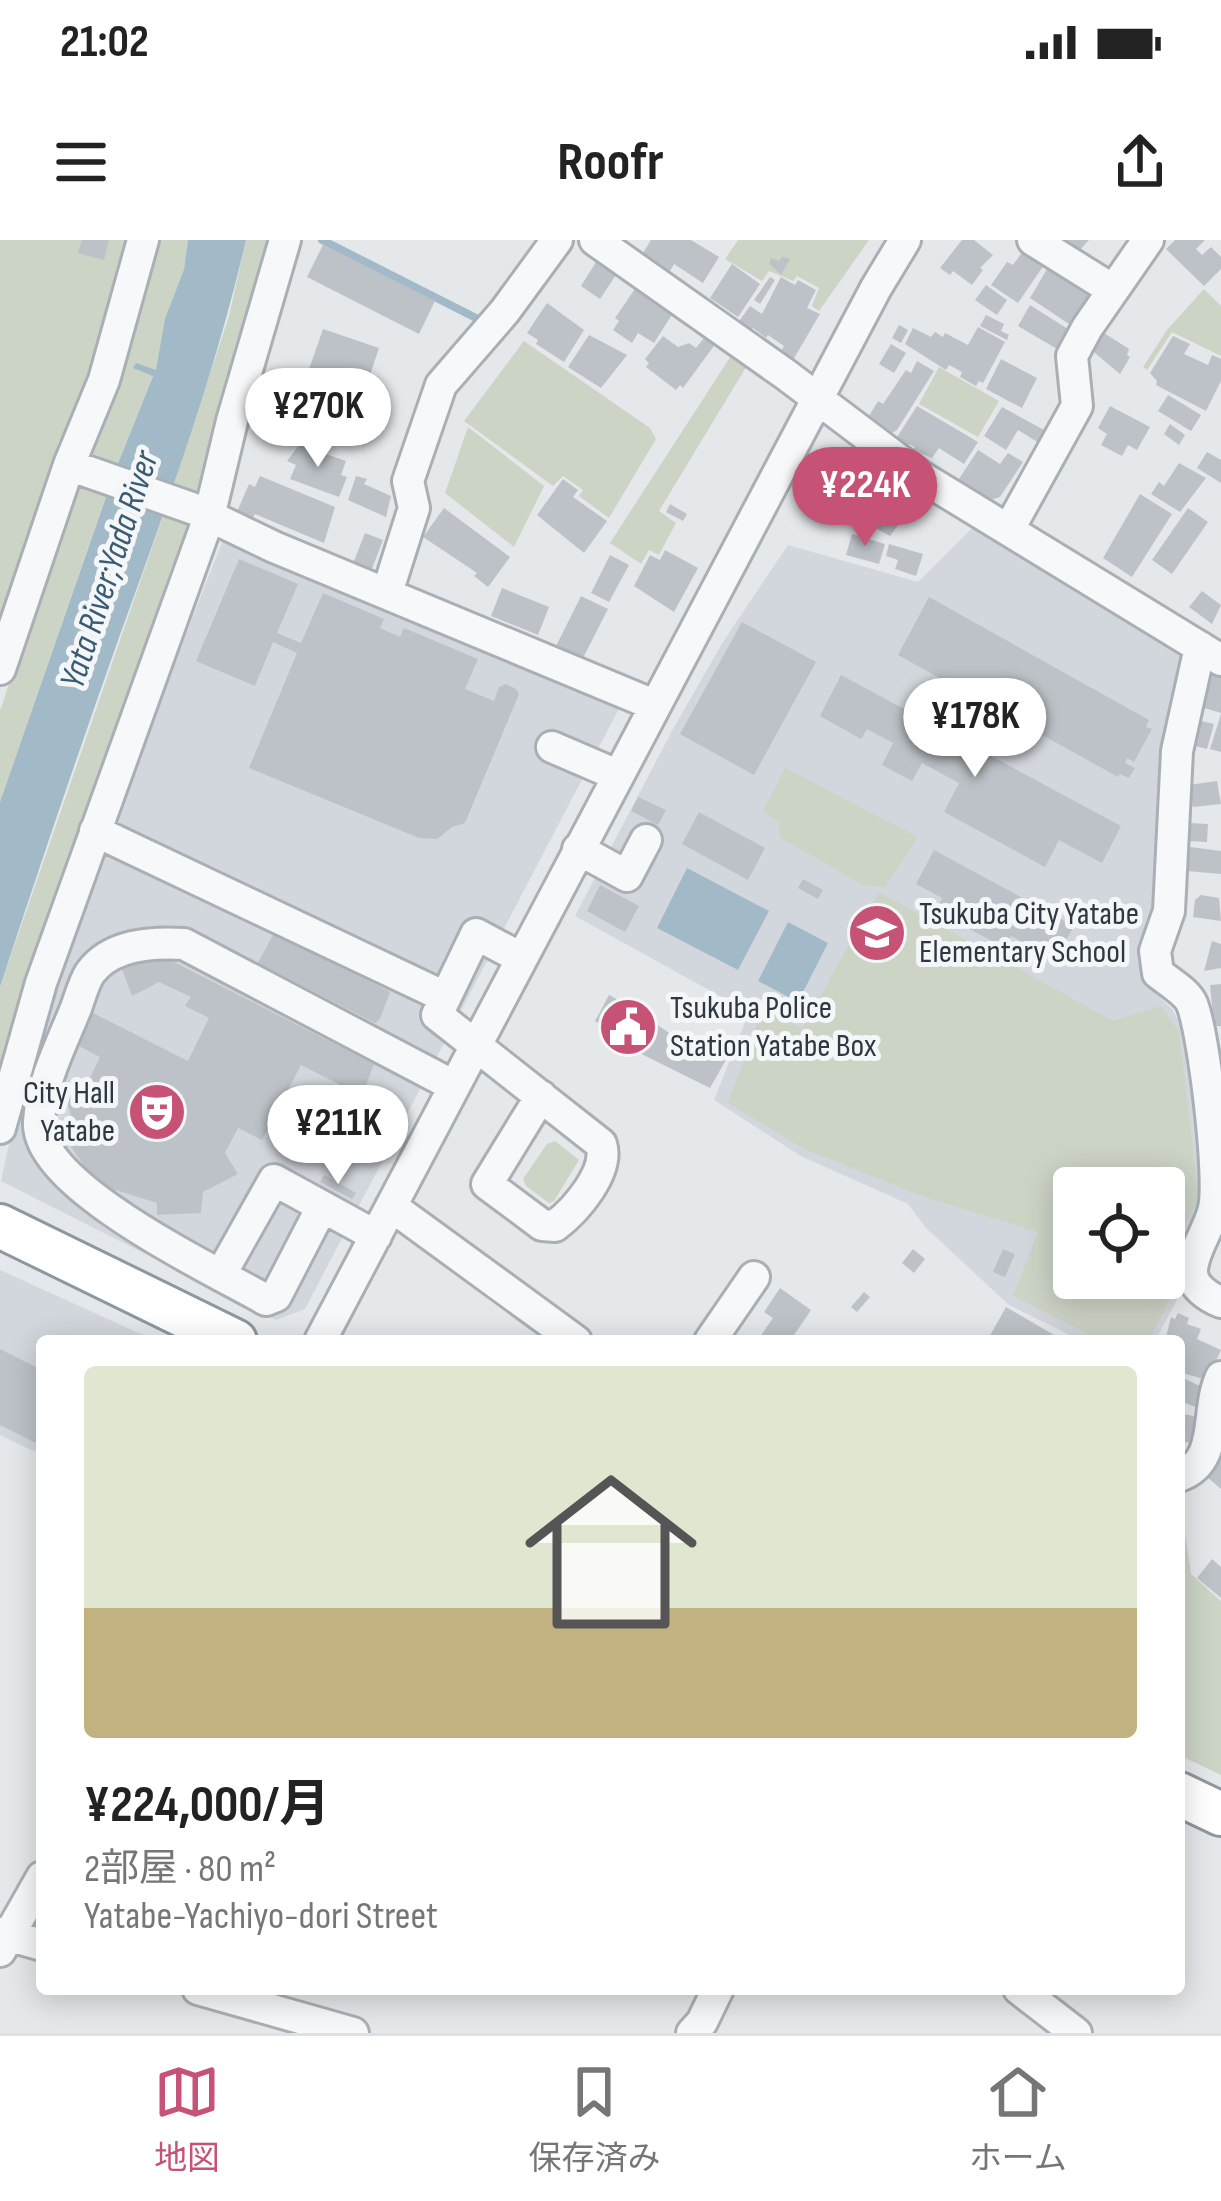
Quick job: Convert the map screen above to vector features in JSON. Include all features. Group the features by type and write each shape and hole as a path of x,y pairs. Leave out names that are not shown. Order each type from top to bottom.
{"highway":[{"path":"0,1226 223,1335"},
{"path":"1185,1797 1221,1814"}],"street":[{"path":"0,669 104,380 143,240"},
{"path":"0,1128 41,983 203,513 286,240"},
{"path":"386,593 414,508 408,481 441,385 557,240"},
{"path":"595,240 920,476 1210,653 1177,751 1169,911 1155,951 1158,974 1191,999 1200,1038 1219,1180 1215,1207 1192,1271 1207,1297 1221,1302"},
{"path":"323,1335 905,240"},
{"path":"1033,240 1113,290"},
{"path":"1009,529 1077,406 1072,356 1148,240"},
{"path":"73,467 203,513 654,705"},
{"path":"552,747 617,776"},
{"path":"95,830 446,997"},
{"path":"578,849 627,876 646,840"},
{"path":"521,958 476,934 436,1015 541,1096"},
{"path":"322,1207 276,1296 266,1300 80,1189 50,1154 38,1127 47,1084 90,974 124,950 151,942 184,944 454,1087"},
{"path":"220,1274 274,1180 376,1236"},
{"path":"391,1206 568,1335"},
{"path":"714,1335 754,1277"},
{"path":"1185,1474 1204,1458 1221,1377"},
{"path":"36,1887 3,1940 36,1944"},
{"path":"219,1995 353,2033"},
{"path":"692,2033 715,1995"},
{"path":"1027,1995 1076,2033"}],"shaded area":[{"path":"0,240 128,240 91,381 0,638"},
{"path":"158,240 188,240 184,269 170,306 156,370 134,367 153,375 115,471 83,460 113,399"},
{"path":"246,240 275,240 201,500 171,492 229,316"},
{"path":"738,240 869,240 819,311 812,306 819,288 797,276 793,281 769,271 762,281 725,259"},
{"path":"1204,289 1221,306 1221,356 1172,332 1147,370 1143,367 1167,330"},
{"path":"524,341 650,428 656,439 609,518 579,496 583,490 563,476 553,486 464,421"},
{"path":"736,348 751,359 659,511 676,523 659,555 649,550 641,564 610,543"},
{"path":"939,367 999,401 978,437 919,404"},
{"path":"468,427 544,486 514,547 445,493"},
{"path":"77,480 108,490 0,802 0,711"},
{"path":"165,510 195,521 171,569 54,911 0,1090 0,987"},
{"name":"Tsukuba City Yatabe Elementary School","path":"973,527 1186,653 1160,877 1144,951 1151,989 1172,1009 1183,1029 1198,1109 1206,1199 1185,1236 1185,1167 1053,1167 1053,1299 1177,1299 1158,1335 1070,1335 1009,1305 926,1228 908,1204 801,1156 714,1100 749,1012 575,916 723,642 788,545 918,582"},
{"path":"225,535 622,703 305,1309 276,1320 1,1181 21,1088 67,934"},
{"path":"785,768 918,837 885,887 863,885 781,838 778,822 763,811"},
{"path":"879,892 1113,1021 1161,1006 1179,1032 1199,1199 1185,1224 1185,1167 1053,1167 1053,1299 1170,1299 1152,1335 1090,1335 1013,1296 1038,1232 925,1197 804,1149 728,1103 762,1010 802,1028"},
{"path":"555,1141 579,1160 549,1203 523,1179 547,1144"},
{"path":"0,1270 143,1335 36,1335 36,1452 0,1435"},
{"path":"1185,1532 1191,1574 1221,1601 1221,1775 1185,1758"}],"water":[{"name":"Yata River;Yada River","path":"188,240 246,240 190,438 0,987 0,802 115,471 153,376 133,368 136,363 156,370"},
{"path":"687,868 769,911 738,970 657,928"},
{"path":"788,922 828,943 798,1002 758,981"}],"building":[{"path":"82,240 109,240 104,260 78,253"},
{"path":"651,240 691,240 719,257 703,283 674,264 668,275 640,258"},
{"path":"962,240 974,240 993,255 972,285 940,268"},
{"path":"1064,240 1089,240 1078,252"},
{"path":"1175,240 1205,240 1196,249 1202,255 1211,247 1221,257 1221,269 1204,286 1166,249"},
{"path":"323,245 435,301 419,334 307,277"},
{"path":"1023,251 1044,265 1018,303 991,285 1007,262 1013,265"},
{"path":"771,258 779,261 790,259 781,275 769,263"},
{"path":"598,259 618,272 600,299 581,286"},
{"path":"732,264 760,284 738,317 710,298"},
{"path":"1047,269 1092,293 1069,324 1030,298"},
{"path":"770,277 775,280 760,304 754,300"},
{"path":"781,277 816,290 807,308 820,314 793,360 780,353 784,346 768,335 737,324 750,306 762,314"},
{"path":"639,283 654,293 651,299 673,313 654,343 638,333 632,343 613,330 619,321 615,318"},
{"path":"986,285 1007,300 997,315 975,300"},
{"path":"547,303 584,330 564,362 527,333"},
{"path":"1030,305 1068,329 1057,349 1018,326"},
{"path":"986,315 1004,324 1001,331 1009,335 1007,340 980,326"},
{"path":"899,325 908,330 901,343 892,338"},
{"path":"978,327 1005,342 983,383 976,386 960,377 962,372 949,365 946,370 905,344 913,328 931,337 935,332 943,337 945,333 968,345"},
{"path":"323,329 379,348 367,384 378,389 370,416 301,392"},
{"path":"1101,331 1129,349 1130,357 1120,374 1095,353 1093,343"},
{"path":"709,332 719,339 683,388 680,385 676,390 646,367 645,359 663,336 678,347 689,343 696,348"},
{"path":"589,335 627,355 601,388 568,367"},
{"path":"1173,336 1190,344 1184,354 1208,365 1212,355 1221,359 1221,381 1206,411 1156,385 1150,373"},
{"path":"891,344 906,353 894,373 879,364"},
{"path":"1001,359 1037,378 1022,408 986,389"},
{"path":"917,361 934,371 897,430 884,438 865,423 878,401 883,404"},
{"path":"1168,395 1201,415 1191,431 1158,411"},
{"path":"917,406 978,442 964,464 939,448 932,458 909,444 904,452 892,445"},
{"path":"1110,406 1150,427 1137,450 1128,445 1122,456 1101,445 1107,434 1098,428"},
{"path":"1002,407 1046,431 1039,443 1018,430 1006,450 984,436"},
{"path":"1170,424 1185,435 1179,445 1164,434"},
{"path":"299,445 346,461 341,475 347,477 339,497 290,479 296,465 287,461"},
{"path":"850,449 878,467 851,500 826,484"},
{"path":"978,450 1000,464 1008,453 1023,462 1000,497 987,501 957,482"},
{"path":"1207,452 1221,460 1221,483 1197,468"},
{"path":"1179,463 1206,478 1180,512 1151,494 1159,482 1164,486"},
{"path":"260,476 335,507 324,543 255,514 253,518 237,512 249,484 255,487"},
{"path":"356,476 391,496 386,517 348,500"},
{"path":"563,479 578,490 573,497 607,521 584,553 537,515"},
{"path":"873,483 905,507 900,513 905,516 890,536 847,512"},
{"path":"1140,494 1172,514 1132,577 1103,558"},
{"path":"670,504 687,514 683,521 666,512"},
{"path":"444,508 510,557 488,587 474,576 477,573 423,537"},
{"path":"1188,508 1208,522 1172,574 1152,560"},
{"path":"365,533 383,540 370,574 352,566"},
{"path":"852,534 885,544 879,564 846,555"},
{"path":"889,544 923,554 916,576 895,569 898,560 886,556"},
{"path":"665,550 698,568 674,612 634,586 650,555 660,560"},
{"path":"610,555 629,565 609,602 591,593"},
{"path":"239,559 298,584 277,633 301,643 323,593 384,619 380,628 400,637 404,628 478,659 465,689 494,701 499,687 506,684 516,689 519,694 465,823 437,839 419,838 249,768 297,653 273,642 255,686 196,661"},
{"path":"502,588 549,607 538,635 491,616"},
{"path":"1202,591 1221,605 1212,624 1189,607"},
{"path":"581,596 608,609 582,660 556,646"},
{"path":"929,597 1149,720 1146,727 1152,729 1134,762 1127,758 1125,763 1135,768 1129,778 1118,777 898,655"},
{"path":"742,622 816,662 754,775 680,734"},
{"path":"1209,673 1221,677 1221,713 1198,706"},
{"path":"841,675 1121,826 1102,863 1059,840 1045,867 944,812 959,783 922,763 912,781 882,765 893,743 867,729 861,739 820,716"},
{"path":"1221,714 1221,752 1210,749"},
{"path":"1197,720 1214,724 1207,749 1191,745"},
{"path":"1217,781 1221,804 1193,807 1188,785"},
{"path":"638,797 666,810 658,825 631,811"},
{"path":"699,812 765,848 748,880 682,844"},
{"path":"1189,823 1208,824 1207,842 1188,841"},
{"path":"1190,847 1221,851 1221,874 1187,871"},
{"path":"934,850 1074,926 1055,960 1011,936 1005,948 936,911 942,898 916,884"},
{"path":"803,879 823,890 818,899 798,888"},
{"path":"600,885 639,906 625,932 587,911"},
{"path":"1201,895 1219,898 1221,921 1193,917 1195,900"},
{"path":"275,931 390,992 380,1019 375,1023 258,963"},
{"path":"1212,941 1221,944 1221,968 1204,971"},
{"name":"City Hall Yatabe","path":"156,957 374,1064 362,1096 301,1065 262,1140 238,1128 225,1153 238,1174 203,1192 201,1213 157,1215 157,1203 116,1190 111,1197 76,1171 82,1163 59,1129 72,1119 62,1084 88,1082 100,1057 77,1045 93,1013 188,1061 209,1018 185,1006 191,997 159,982 132,996 122,969"},
{"path":"1221,984 1221,1026 1214,1026 1210,985"},
{"path":"609,995 645,1014 638,1027 646,1032 652,1021 686,1045 690,1038 727,1058 710,1088 603,1035 607,1028 595,1021"},
{"path":"324,1175 356,1193 352,1199 320,1182"},
{"path":"913,1249 925,1259 914,1273 902,1263"},
{"path":"1003,1249 1015,1254 1005,1277 993,1272"},
{"path":"780,1288 811,1310 794,1335 761,1335 773,1318 764,1312"},
{"path":"864,1292 870,1297 857,1312 851,1307"},
{"path":"1006,1307 1054,1335 990,1335"},
{"path":"1178,1313 1189,1318 1187,1324 1201,1329 1197,1339 1221,1350 1207,1380 1185,1374 1185,1335 1166,1335 1171,1317 1175,1319"},
{"path":"0,1349 36,1367 36,1443 0,1425"},
{"path":"1185,1379 1204,1388 1195,1407 1185,1403"},
{"path":"1185,1414 1198,1417 1192,1443 1185,1442"},
{"path":"1221,1457 1221,1489 1206,1476"},
{"path":"1212,1559 1221,1567 1221,1598 1197,1578"}],"waterway":[{"path":"322,240 482,321"}],"place":[{"name":"Tsukuba City Yatabe Elementary School","path":"877,933"},
{"name":"Tsukuba Police Station Yatabe Box","path":"628,1027"},
{"name":"City Hall Yatabe","path":"157,1112"}]}
